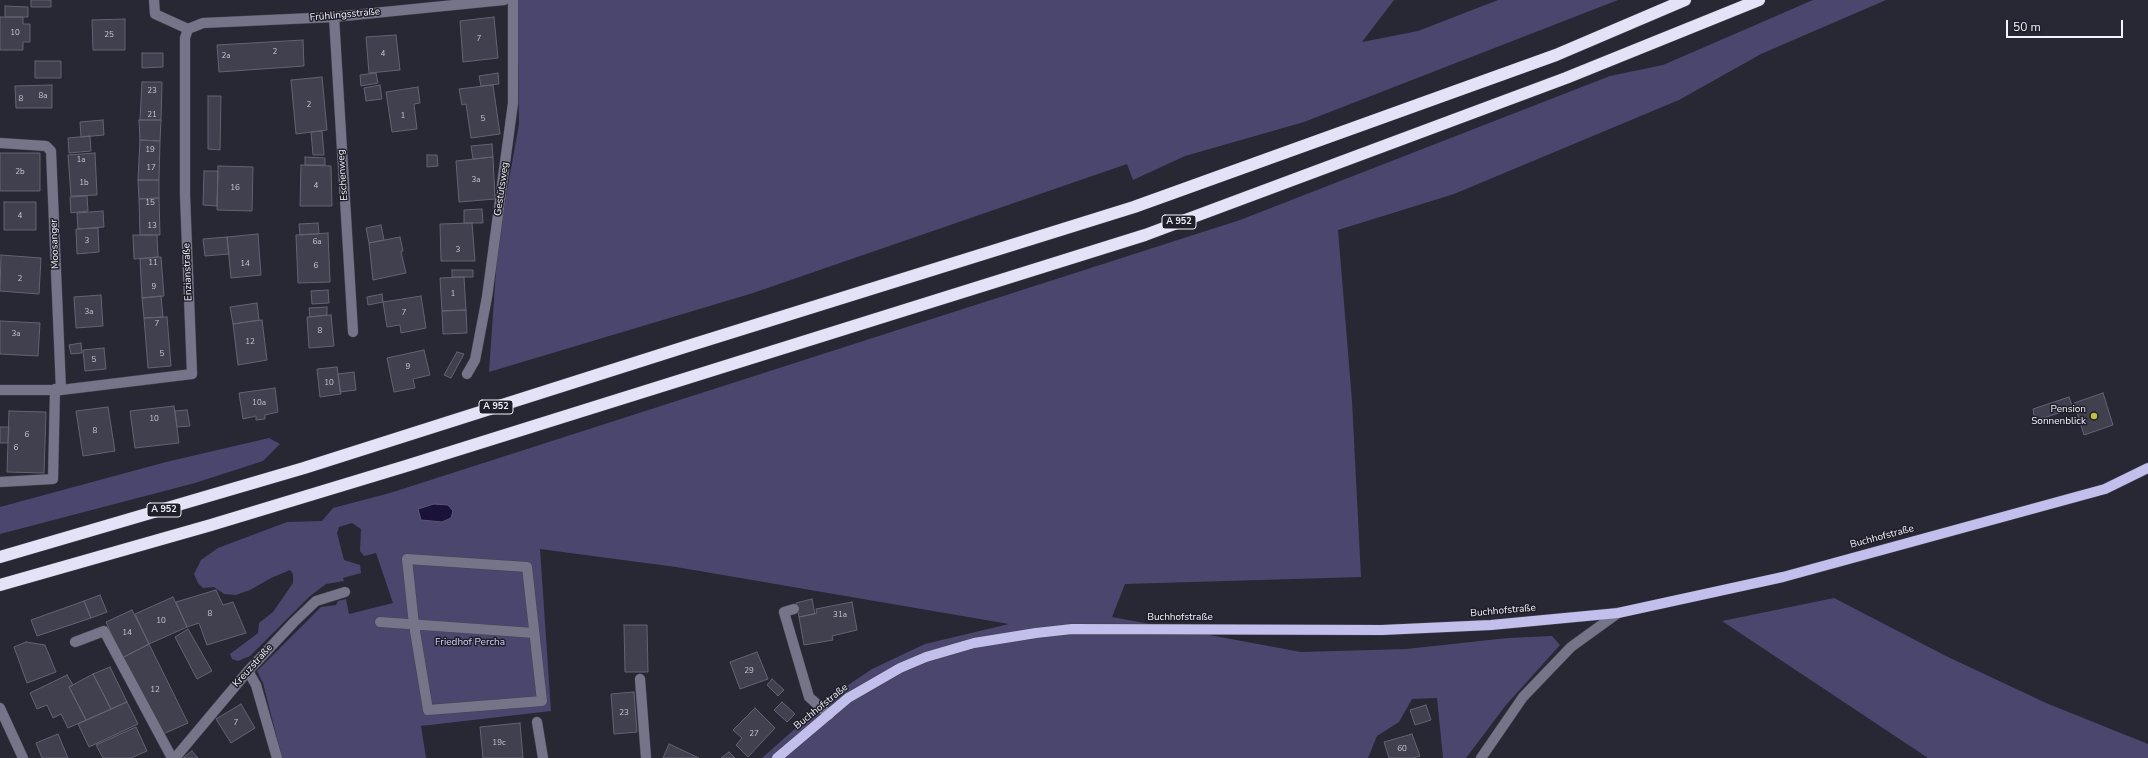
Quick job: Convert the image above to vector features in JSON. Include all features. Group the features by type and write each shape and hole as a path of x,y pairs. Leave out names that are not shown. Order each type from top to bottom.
{"highway":[{"name":"A 952","path":"0,557 304,468 1134,207 1556,55 1685,0"},
{"name":"A 952","path":"0,585 211,525 406,466 1145,235 1566,78 1759,0"}],"main road":[{"name":"Buchhofstraße","path":"777,758 848,698 900,668 926,657 974,643 1036,633 1072,630 1382,630 1491,625 1618,613 1790,575 2105,489 2148,468"}],"street":[{"path":"154,0 155,14 188,29"},
{"name":"Frühlingsstraße","path":"188,29 203,23 334,17 504,0"},
{"name":"Gestütsweg","path":"467,374 475,360 487,298 513,103 513,0"},
{"name":"Eschenweg","path":"334,17 353,332"},
{"name":"Enzianstraße","path":"0,390 58,389 192,374 186,195 185,38 188,29"},
{"name":"Moosanger","path":"0,143 46,146 51,151 58,389 53,479 0,482"},
{"path":"407,559 527,567 542,701 428,710 414,625 407,559"},
{"name":"Kreuzstraße","path":"173,758 248,671 316,601 345,592"},
{"path":"794,609 784,612 809,697 829,714"},
{"name":"Buchhofstraße","path":"1481,758 1524,697 1571,647 1618,613"},
{"path":"380,622 534,633"},
{"path":"75,642 104,631 173,758"},
{"path":"248,671 256,685 277,758"},
{"path":"640,679 646,758"},
{"path":"0,708 23,758"},
{"path":"537,722 543,758"}],"green space":[{"path":"517,0 1394,0 1362,42 1418,31 1498,0 1618,0 1304,122 1185,156 1133,180 1127,164 753,293 489,372 498,241 519,124"},
{"name":"Friedhof Percha","path":"1813,0 1886,0 1761,54 1679,100 1454,194 1338,230 1352,401 1361,577 1125,584 1112,617 1301,652 1406,649 1508,638 1552,636 1560,645 1506,705 1466,758 1443,758 1437,698 1412,699 1399,722 1377,736 1368,758 762,758 832,696 872,669 925,644 1009,624 676,567 540,549 551,711 421,726 426,758 282,758 263,683 257,671 321,607 336,605 338,601 346,599 349,614 393,603 376,553 364,556 360,551 361,529 352,523 339,527 337,533 344,560 360,565 361,573 343,578 344,581 326,584 310,596 250,656 238,661 232,659 230,654 258,633 259,623 273,612 293,583 293,574 290,570 271,578 250,590 236,595 224,594 214,587 203,588 198,583 194,574 201,560 218,548 287,522 322,521 333,508 390,493 1240,220 1610,76 1663,65"},
{"path":"269,438 280,444 263,461 195,483 0,534 0,507 166,462"},
{"path":"1834,598 1946,656 2046,703 2148,744 2148,758 1928,758 1722,621"}],"shaded area":[{"path":"434,504 448,505 453,511 451,518 442,522 421,520 418,509"}],"building":[{"path":"31,0 51,0 51,7 31,7"},
{"path":"5,6 28,7 28,17 5,17"},
{"path":"0,17 23,17 23,24 30,24 30,42 23,42 23,50 0,50"},
{"path":"494,17 498,58 463,62 460,21"},
{"path":"125,19 125,50 93,50 92,20"},
{"path":"396,35 400,70 369,73 366,37"},
{"path":"303,40 304,66 219,72 217,45"},
{"path":"142,53 163,53 163,67 142,68"},
{"path":"35,61 61,61 61,78 35,78"},
{"path":"376,73 378,83 361,86 360,75"},
{"path":"498,73 499,84 481,86 479,76"},
{"path":"322,77 327,130 296,134 291,80"},
{"path":"142,82 162,82 161,120 140,120"},
{"path":"52,85 52,108 16,108 15,86"},
{"path":"380,85 382,99 366,101 364,88"},
{"path":"493,85 500,134 471,138 466,104 462,105 459,89"},
{"path":"418,87 420,103 414,104 417,129 392,132 386,92"},
{"path":"208,96 221,96 220,150 208,149"},
{"path":"103,120 104,135 81,137 80,122"},
{"path":"139,120 161,120 160,141 140,140"},
{"path":"322,131 324,155 313,155 311,132"},
{"path":"90,136 91,151 69,153 68,138"},
{"path":"140,140 160,141 159,180 138,180"},
{"path":"492,144 493,157 473,159 471,146"},
{"path":"0,153 40,153 40,191 0,191"},
{"path":"95,153 97,195 71,196 68,155"},
{"path":"427,155 437,155 438,166 427,167"},
{"path":"305,157 325,158 325,165 305,165"},
{"path":"493,157 495,199 459,202 456,161"},
{"path":"301,165 331,166 332,206 300,206"},
{"path":"218,166 253,167 252,211 217,210"},
{"path":"204,171 218,171 217,206 203,205"},
{"path":"138,180 159,180 159,198 139,199"},
{"path":"87,196 88,211 71,213 70,197"},
{"path":"159,198 160,235 140,235 139,199"},
{"path":"4,202 36,202 36,230 4,230"},
{"path":"482,209 483,223 464,223 464,210"},
{"path":"103,211 104,227 78,229 77,213"},
{"path":"318,223 319,234 300,235 299,224"},
{"path":"472,223 475,261 441,261 440,224"},
{"path":"381,225 384,240 369,243 366,228"},
{"path":"98,228 99,252 77,254 76,229"},
{"path":"328,233 330,282 298,283 296,235"},
{"path":"258,234 261,275 231,278 227,237"},
{"path":"133,235 157,235 158,257 134,259"},
{"path":"227,237 229,254 205,256 203,239"},
{"path":"400,237 403,251 401,252 406,273 373,280 369,243"},
{"path":"1,255 41,258 39,294 0,291"},
{"path":"161,257 164,296 142,298 140,259"},
{"path":"452,270 473,270 473,277 452,277"},
{"path":"464,277 466,310 442,311 440,278"},
{"path":"328,290 329,303 312,304 311,291"},
{"path":"382,294 383,302 368,305 367,297"},
{"path":"101,295 103,326 76,328 74,297"},
{"path":"161,296 163,317 144,318 142,298"},
{"path":"421,296 426,328 401,333 400,325 387,327 383,302"},
{"path":"257,303 259,320 233,324 230,307"},
{"path":"327,307 327,315 310,317 309,308"},
{"path":"466,310 467,333 443,334 442,311"},
{"path":"331,315 334,346 309,348 307,317"},
{"path":"167,317 171,366 148,368 144,318"},
{"path":"262,320 267,360 238,365 233,324"},
{"path":"0,321 40,323 38,356 0,354"},
{"path":"81,343 82,353 71,354 69,345"},
{"path":"104,348 106,369 85,371 83,350"},
{"path":"424,350 430,375 413,379 415,388 394,392 387,358"},
{"path":"457,352 464,354 451,378 444,375"},
{"path":"337,367 341,394 320,397 317,369"},
{"path":"354,372 356,390 340,392 338,374"},
{"path":"275,388 278,412 265,415 265,419 256,420 256,416 243,419 239,393"},
{"path":"2103,393 2113,425 2084,435 2074,403"},
{"path":"2069,397 2073,408 2035,421 2033,409"},
{"path":"174,406 179,443 135,448 130,411"},
{"path":"108,407 115,451 83,456 76,411"},
{"path":"187,410 190,426 177,427 175,411"},
{"path":"9,411 46,412 44,473 7,472"},
{"path":"0,427 9,427 8,443 0,443"},
{"path":"216,590 223,605 233,602 246,633 207,645 199,623 187,627 176,602"},
{"path":"100,595 107,612 91,618 84,601"},
{"path":"173,597 187,627 149,644 135,614"},
{"path":"812,599 815,614 799,617 796,603"},
{"path":"84,601 91,618 37,636 31,620"},
{"path":"852,602 857,630 832,636 833,640 804,645 799,617 817,613 816,609"},
{"path":"132,610 149,644 122,658 106,622"},
{"path":"624,625 647,625 648,672 625,672"},
{"path":"188,629 212,671 197,679 175,637"},
{"path":"26,642 45,645 56,672 27,683 14,647"},
{"path":"149,644 188,723 161,735 122,658"},
{"path":"757,652 768,679 740,689 730,662"},
{"path":"110,667 127,702 111,709 93,674"},
{"path":"93,674 111,709 86,720 69,687"},
{"path":"67,675 73,685 69,687 86,720 68,728 61,714 53,718 47,705 37,709 30,693"},
{"path":"772,679 784,690 778,696 767,685"},
{"path":"634,692 637,732 614,734 611,694"},
{"path":"127,702 138,724 89,747 78,724"},
{"path":"782,702 795,714 787,722 774,710"},
{"path":"241,704 255,728 231,743 216,719"},
{"path":"1426,705 1431,720 1415,725 1410,710"},
{"path":"755,708 775,728 748,757 736,745 742,738 733,730"},
{"path":"520,723 523,758 483,758 480,727"},
{"path":"136,727 147,751 131,758 103,758 96,745"},
{"path":"58,734 68,758 42,758 36,743"},
{"path":"1412,734 1420,756 1413,758 1389,758 1384,742"},
{"path":"669,744 699,758 663,758"},
{"path":"192,751 198,758 183,758"},
{"path":"729,752 735,758 721,758"}],"place":[{"name":"Pension Sonnenblick","path":"2094,416"}]}
